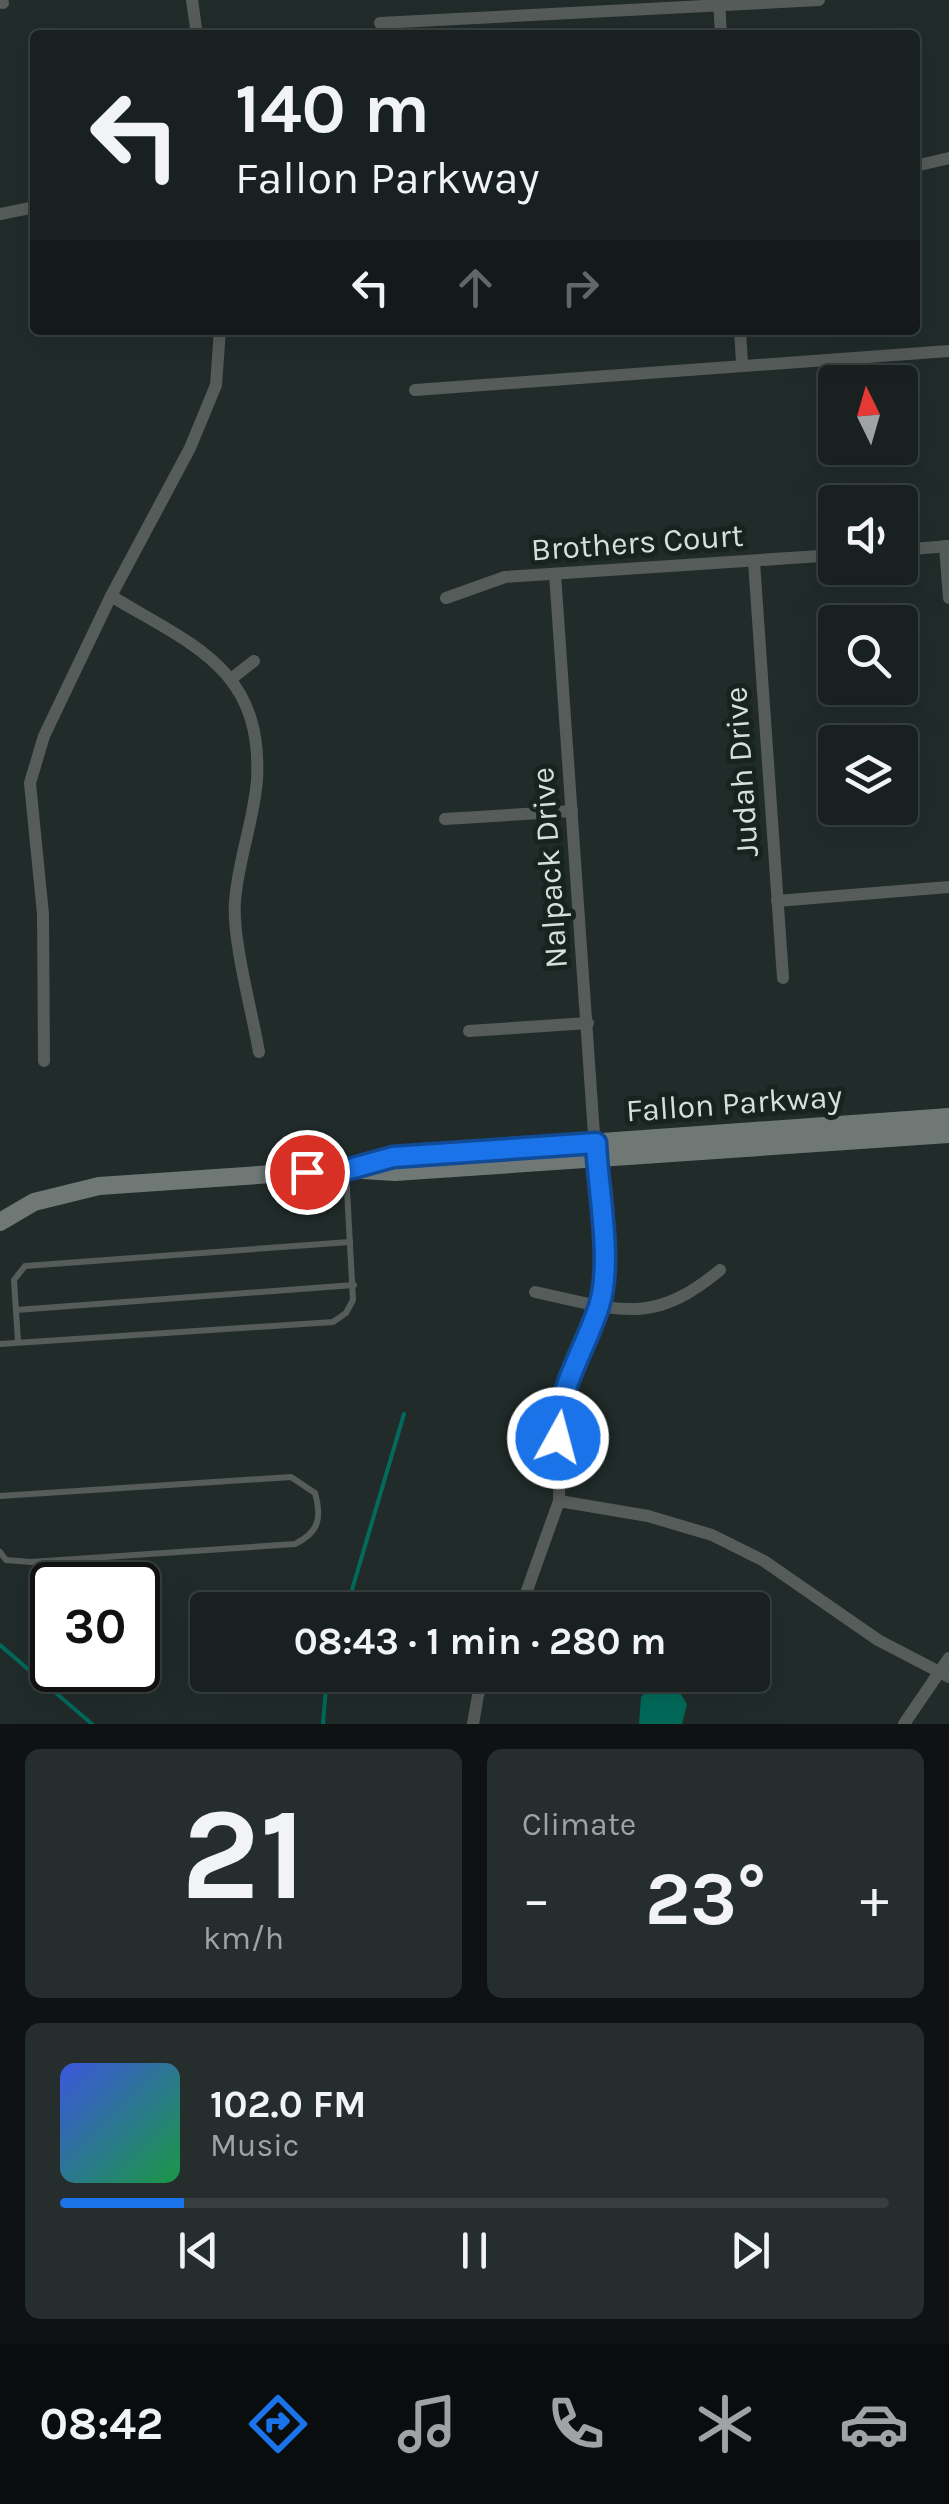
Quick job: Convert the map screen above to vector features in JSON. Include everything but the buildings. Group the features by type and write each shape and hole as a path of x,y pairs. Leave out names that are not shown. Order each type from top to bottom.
{"street":[{"path":"192,0 196,30"},
{"path":"380,23 820,0"},
{"path":"719,3 721,30"},
{"path":"920,165 949,158"},
{"path":"0,214 30,208"},
{"path":"44,1061 44,914 30,783 44,736 110,596 190,448 216,385 220,335"},
{"path":"740,335 742,364"},
{"path":"415,390 949,352"},
{"path":"918,548 947,546 949,598"},
{"name":"Brothers Court","path":"446,598 505,577 818,556"},
{"name":"Judah Drive","path":"754,562 783,978"},
{"name":"Nalpack Drive","path":"526,1592 559,1501 560,1401 599,1305 604,1278 555,574"},
{"path":"110,596 216,659 232,678 255,734 257,781 234,905 259,1052"},
{"path":"232,678 254,661"},
{"path":"445,820 572,811"},
{"path":"777,901 949,888"},
{"path":"469,1031 588,1023"},
{"name":"Fallon Parkway","path":"596,1150 949,1117"},
{"name":"Fallon Parkway","path":"0,1222 34,1202 99,1186 346,1170 393,1157 949,1134"},
{"path":"535,1292 626,1311 656,1308 687,1298 720,1270"},
{"path":"559,1501 648,1516 712,1535 764,1561 878,1640 945,1674"},
{"path":"904,1724 945,1674 949,1658"},
{"path":"473,1724 482,1692"}],"lane":[{"path":"0,1344 333,1322 346,1313 354,1285 346,1170"},
{"path":"18,1342 14,1280 24,1266 350,1242"},
{"path":"16,1310 354,1285"},
{"path":"0,1496 291,1478 315,1492 319,1508 319,1524 312,1536 294,1544 31,1562 6,1560 0,1552"}],"shaded area":[{"path":"646,1692 679,1692 687,1704 682,1724 639,1724 641,1697"}],"waterway":[{"path":"351,1592 404,1414"},
{"path":"0,1645 92,1724"},
{"path":"323,1724 326,1692"}],"route":[{"path":"307,1172 346,1170 393,1157 596,1143 604,1278 599,1305 560,1401 558,1438"}]}
